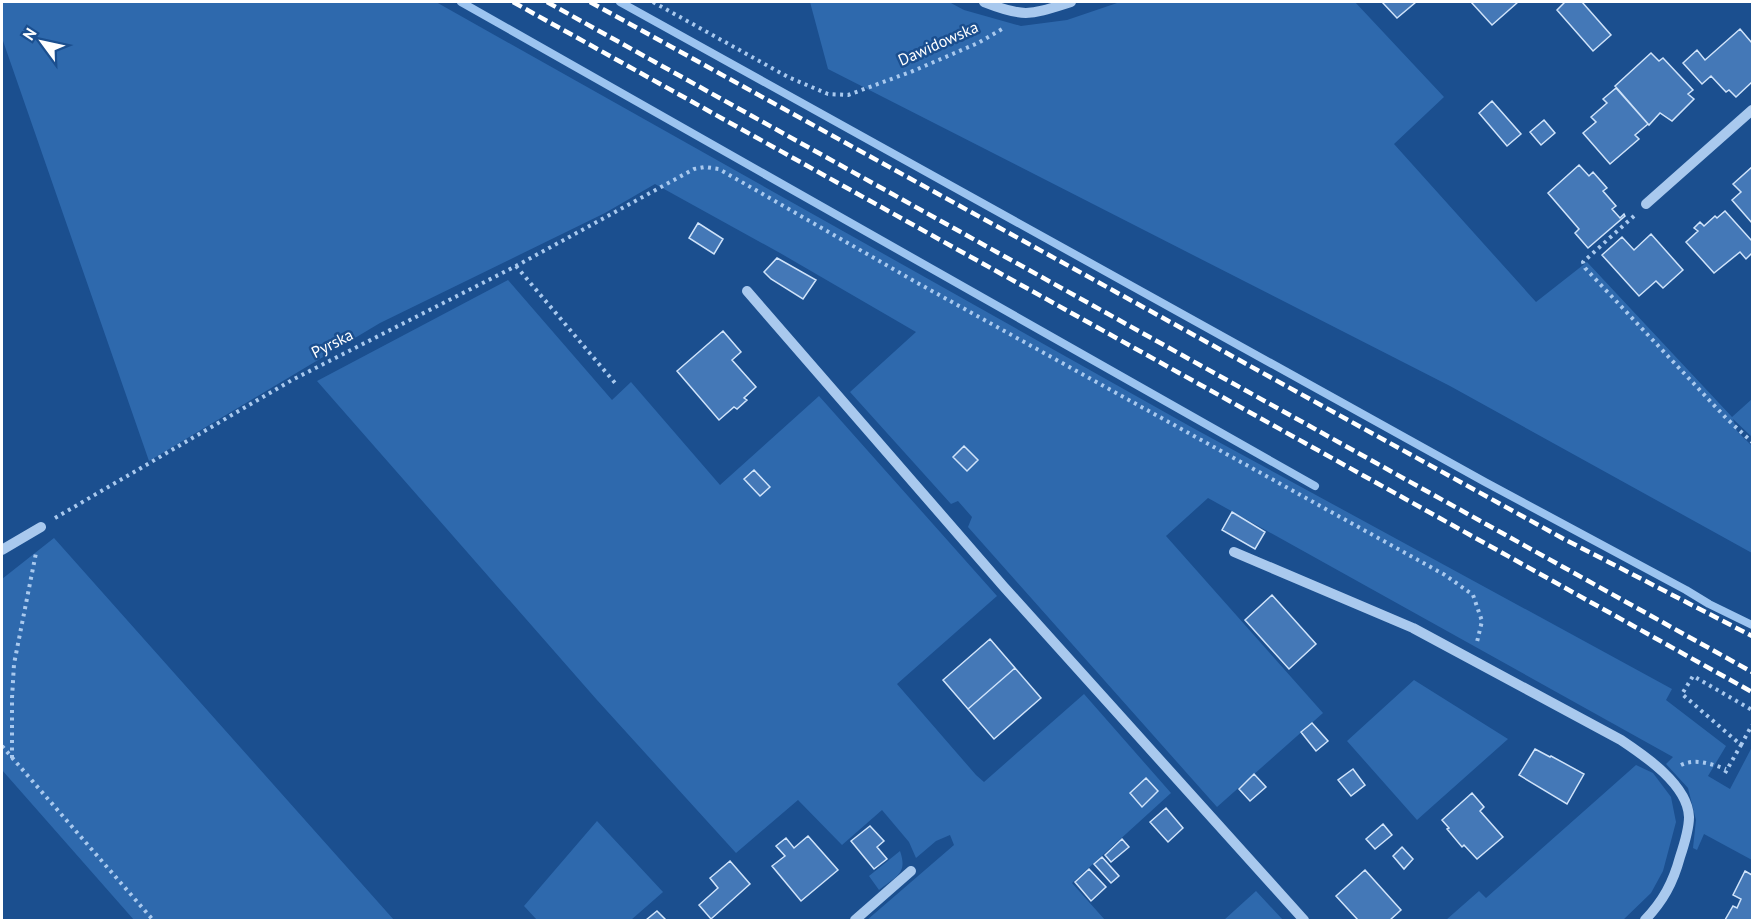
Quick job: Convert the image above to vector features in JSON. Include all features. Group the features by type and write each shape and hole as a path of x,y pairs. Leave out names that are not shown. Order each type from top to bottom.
{"street":[{"path":"984,2 1010,12 1026,14 1071,2"},
{"path":"1646,204 1752,110"},
{"path":"747,291 1004,587 1304,921"},
{"path":"2,550 41,527"},
{"path":"1234,552 1413,628 1621,740 1667,776 1685,800 1689,817 1686,839 1673,880 1664,899 1645,921"},
{"path":"855,921 911,871"}],"path":[{"name":"Dawidowska","path":"654,2 788,77 828,94 848,95 978,44 1026,14"},
{"name":"Pyrska","path":"41,527 292,380 516,266 694,168 705,167 719,169 914,281 1445,575 1473,595 1482,621 1473,660"},
{"path":"1646,204 1583,262 1585,268 1752,442"},
{"path":"516,266 615,383"},
{"path":"12,758 14,664 41,527"},
{"path":"1741,745 1682,694 1693,676 1752,710"},
{"path":"1667,776 1687,762 1704,762 1726,771 1752,725"},
{"path":"2,746 153,921"}],"shaded area":[{"path":"2,2 436,2 1193,428 1672,689 1666,700 1726,746 1708,776 1730,789 1752,747 1752,860 1704,834 1697,850 1693,848 1696,820 1688,788 1666,764 1673,757 1208,498 1166,536 1323,713 1217,807 968,527 972,517 958,501 951,504 850,392 916,332 655,184 605,213 380,323 149,461 2,38"},
{"path":"810,2 949,2 964,10 1021,26 1067,20 1120,2 1355,2 1444,97 1394,144 1536,302 1587,262 1732,417 1752,399 1752,437 1733,419 1737,431 1752,446 1752,553 1450,386 828,69"},
{"path":"508,280 612,400 631,382 720,485 819,396 997,596 897,684 976,775 984,782 1084,694 1171,793 1072,883 1105,920 867,920 954,845 950,835 936,841 916,858 909,842 882,810 842,845 798,800 736,853 597,700 317,381"},
{"path":"54,538 394,920 134,920 2,770 2,579"},
{"path":"1414,680 1508,739 1417,820 1347,741"},
{"path":"1636,765 1653,773 1671,797 1676,822 1663,871 1651,893 1623,920 1446,920 1479,891 1486,898"},
{"path":"597,821 663,892 631,920 537,920 524,906"},
{"path":"900,851 902,865 899,874 879,890 869,876"},
{"path":"1256,891 1283,920 1224,920"}],"building":[{"path":"1382,2 1416,2 1397,18"},
{"path":"1471,2 1518,2 1492,25"},
{"path":"1565,2 1582,2 1611,35 1593,51 1557,10"},
{"path":"1740,29 1752,43 1752,82 1736,97 1729,90 1726,92 1711,76 1702,84 1683,63 1697,50 1705,60"},
{"path":"1651,53 1659,61 1663,58 1693,90 1688,94 1694,99 1672,121 1660,113 1649,125 1615,86"},
{"path":"1616,88 1648,124 1635,135 1639,139 1610,164 1583,133 1596,122 1591,117 1607,103 1603,99"},
{"path":"1492,101 1521,134 1507,146 1479,113"},
{"path":"1544,120 1555,133 1541,145 1530,132"},
{"path":"1579,165 1589,176 1593,172 1607,188 1603,191 1616,206 1612,209 1620,218 1624,214 1625,216 1588,248 1575,233 1579,229 1548,193"},
{"path":"1752,167 1752,223 1732,200 1741,192 1733,184"},
{"path":"1725,211 1752,241 1752,253 1746,259 1740,252 1714,273 1686,242 1698,231 1694,228 1700,222 1704,226"},
{"path":"698,223 723,239 714,254 689,238"},
{"path":"1651,234 1683,270 1663,288 1656,281 1639,296 1602,255 1622,237 1634,250"},
{"path":"777,258 816,280 803,299 764,272"},
{"path":"723,331 741,352 732,360 756,387 744,398 747,400 737,409 734,407 719,420 677,371"},
{"path":"964,446 978,460 967,471 953,457"},
{"path":"754,470 770,487 760,496 744,479"},
{"path":"1232,512 1265,532 1255,549 1222,530"},
{"path":"1272,595 1316,644 1289,669 1245,620"},
{"path":"990,639 1015,668 968,709 943,680"},
{"path":"1015,668 1041,698 994,739 968,709"},
{"path":"1312,723 1328,741 1316,751 1301,732"},
{"path":"1535,749 1584,774 1567,804 1519,775"},
{"path":"1353,769 1365,785 1351,796 1338,780"},
{"path":"1254,774 1266,787 1250,801 1239,789"},
{"path":"1146,778 1158,791 1142,807 1130,793"},
{"path":"1472,793 1484,807 1480,811 1503,837 1477,859 1464,845 1462,847 1442,820"},
{"path":"1166,808 1183,828 1168,842 1150,822"},
{"path":"1383,824 1392,835 1375,849 1366,839"},
{"path":"870,826 884,841 877,847 887,859 874,869 851,841"},
{"path":"808,836 838,870 801,901 772,866 785,856 776,846 786,838 794,848"},
{"path":"1122,839 1129,847 1111,862 1105,855"},
{"path":"1402,847 1413,859 1404,869 1393,856"},
{"path":"1102,857 1119,876 1111,883 1094,864"},
{"path":"730,861 750,884 711,919 699,905 718,888 710,878"},
{"path":"1089,869 1106,887 1091,901 1075,882"},
{"path":"1365,870 1401,910 1390,920 1358,920 1336,896"},
{"path":"1745,871 1752,875 1752,920 1725,920 1733,906 1737,908 1741,899 1733,895"},
{"path":"657,911 666,920 646,920"}],"waterway":[{"path":"461,2 1315,486"},
{"path":"620,2 1485,482 1752,625"}],"railway":[{"path":"513,2 1752,692"},
{"path":"547,2 1752,672"},
{"path":"590,2 1562,538 1752,636"}]}
